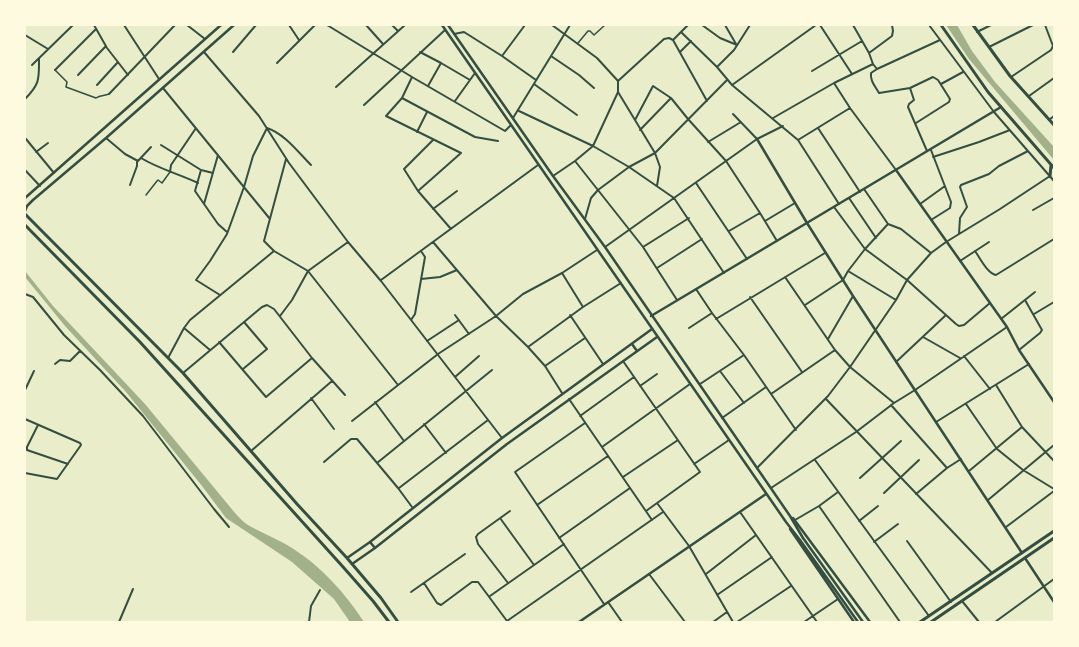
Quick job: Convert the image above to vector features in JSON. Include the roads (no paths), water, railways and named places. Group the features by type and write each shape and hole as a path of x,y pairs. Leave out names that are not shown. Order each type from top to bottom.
{"main road":[{"path":"941,25 988,92 1054,168"},
{"path":"973,25 1011,77 1054,125"},
{"path":"1050,176 1051,165"},
{"path":"25,212 183,373 297,504 347,558 381,598 398,622"},
{"path":"25,225 140,342 344,568 373,601 388,622"},
{"path":"920,622 1054,531"},
{"path":"931,622 1054,538"}],"street":[{"path":"32,65 73,25"},
{"path":"94,25 106,46 128,75"},
{"path":"124,25 146,56 159,79"},
{"path":"96,30 54,70 67,82 66,86 96,98 109,94 174,25"},
{"path":"187,25 205,39"},
{"path":"25,198 221,25"},
{"path":"25,212 33,200 234,25"},
{"path":"233,52 256,25"},
{"path":"289,25 300,40"},
{"path":"277,63 315,25"},
{"path":"327,25 412,78 455,101 505,131 511,125"},
{"path":"366,25 383,44"},
{"path":"392,25 398,31"},
{"path":"336,87 405,25"},
{"path":"442,25 854,622"},
{"path":"448,25 771,488 790,516 802,539 858,622"},
{"path":"502,56 525,25"},
{"path":"552,25 597,58 618,81 618,92 593,146 553,176"},
{"path":"513,118 519,111 570,25"},
{"path":"578,43 588,31 594,35 605,25"},
{"path":"673,40 688,25"},
{"path":"702,25 720,38 736,46"},
{"path":"725,25 736,46"},
{"path":"717,68 736,46 750,25"},
{"path":"732,85 816,25"},
{"path":"820,25 852,74"},
{"path":"853,25 877,70"},
{"path":"869,53 892,36 892,25"},
{"path":"929,25 994,112 1054,180"},
{"path":"977,32 991,25"},
{"path":"989,47 1032,25"},
{"path":"1011,77 1051,50 1053,46 1045,25"},
{"path":"364,105 445,30"},
{"path":"454,34 464,32 536,80"},
{"path":"681,32 732,85 798,140 839,204"},
{"path":"25,35 48,49"},
{"path":"618,81 664,39 669,38 673,40 707,101"},
{"path":"916,123 949,102 950,98 936,77 910,88 879,92 874,86 871,73 940,40"},
{"path":"680,52 691,41"},
{"path":"812,71 862,41"},
{"path":"78,75 106,46"},
{"path":"204,52 259,116 286,159 348,242 381,280 502,438"},
{"path":"420,52 470,80"},
{"path":"551,56 579,75 594,88"},
{"path":"25,99 33,92 39,79 39,58"},
{"path":"97,85 118,62"},
{"path":"428,86 441,63"},
{"path":"773,118 834,83 873,64"},
{"path":"941,84 963,72"},
{"path":"455,101 474,73"},
{"path":"412,78 402,98 386,116 461,153 418,191"},
{"path":"1028,97 1054,78"},
{"path":"585,220 591,198 598,190 630,167 655,153 727,80"},
{"path":"834,83 850,108 896,170 1006,326 1019,350 1054,402"},
{"path":"534,84 577,115"},
{"path":"635,120 653,86 671,98 726,161 777,241"},
{"path":"163,88 270,219"},
{"path":"910,88 914,100 908,107 933,157 951,202 950,208 931,220"},
{"path":"618,92 655,153 660,167 657,186"},
{"path":"402,98 475,137 498,141"},
{"path":"640,130 671,98"},
{"path":"651,316 1001,107"},
{"path":"798,140 850,108"},
{"path":"519,111 593,146 630,167 674,198 689,218 724,273"},
{"path":"417,132 427,112"},
{"path":"733,114 757,139 825,253 875,331 1022,552"},
{"path":"1049,120 1054,116"},
{"path":"708,142 741,122"},
{"path":"604,247 757,139 783,126"},
{"path":"146,195 158,180 162,183 170,172 171,165 196,128"},
{"path":"267,128 274,130 282,136 310,165"},
{"path":"220,295 196,280 210,262 227,232 244,187 253,156 267,128"},
{"path":"818,128 860,192"},
{"path":"933,157 1010,130"},
{"path":"106,138 125,154 138,161"},
{"path":"26,139 54,173"},
{"path":"433,140 404,169 418,191 451,229"},
{"path":"36,152 48,143"},
{"path":"161,145 201,170 213,173"},
{"path":"130,185 138,161 152,147"},
{"path":"959,234 960,218 967,207 960,187 961,185 989,174 1000,166 1028,151"},
{"path":"204,204 218,155"},
{"path":"141,158 198,183"},
{"path":"286,159 264,241 274,251 308,271 398,385"},
{"path":"575,161 643,247 677,300"},
{"path":"381,280 538,165"},
{"path":"25,170 40,186"},
{"path":"201,170 195,191 218,224 227,232"},
{"path":"757,468 826,398 875,331 896,300 907,280 931,253 1050,176"},
{"path":"696,182 748,259"},
{"path":"920,204 944,186"},
{"path":"864,189 888,224 901,229 931,253"},
{"path":"433,209 457,191"},
{"path":"29,195 33,200"},
{"path":"850,198 876,238"},
{"path":"1033,210 1054,198"},
{"path":"765,221 795,203"},
{"path":"834,207 865,249 907,280 946,316 960,326 964,325 990,304"},
{"path":"729,231 760,213"},
{"path":"643,247 689,218"},
{"path":"805,305 843,280 865,249 888,224"},
{"path":"657,268 702,239"},
{"path":"975,251 990,271 993,274 996,274 1054,239"},
{"path":"280,316 292,300 308,271 348,242"},
{"path":"432,242 496,316 544,366 562,393"},
{"path":"960,261 989,242"},
{"path":"352,422 375,402 438,354 496,316 523,294 562,273 597,250"},
{"path":"168,358 190,320 274,251"},
{"path":"412,320 415,314 425,257 421,251"},
{"path":"716,319 750,297 825,253"},
{"path":"421,279 440,277 456,270"},
{"path":"848,271 896,300"},
{"path":"562,273 583,307"},
{"path":"785,277 835,350 850,367 894,403"},
{"path":"528,348 570,316 621,283"},
{"path":"696,289 796,430"},
{"path":"1001,319 1035,292"},
{"path":"25,294 33,297 80,352 100,370 143,416 209,504 229,527"},
{"path":"828,339 853,296"},
{"path":"750,297 802,372"},
{"path":"1019,350 1040,333 1041,327 1025,300"},
{"path":"1034,314 1054,302"},
{"path":"183,373 262,307 267,305 272,307 280,316 312,358 345,395"},
{"path":"689,328 712,313"},
{"path":"455,315 469,334"},
{"path":"570,316 603,364"},
{"path":"896,362 946,316"},
{"path":"427,340 459,320"},
{"path":"242,370 266,349 244,322"},
{"path":"771,488 856,432 891,405 961,359 1006,326"},
{"path":"184,328 210,350"},
{"path":"347,558 370,542 412,507 502,438 652,329"},
{"path":"352,564 375,548 507,444 657,337"},
{"path":"923,337 961,359"},
{"path":"544,366 585,338"},
{"path":"219,342 266,397 312,358"},
{"path":"632,344 637,351"},
{"path":"771,394 835,350"},
{"path":"55,364 60,360 70,361 80,352"},
{"path":"699,385 744,355"},
{"path":"455,377 479,356"},
{"path":"964,356 990,389"},
{"path":"623,361 700,472 646,511"},
{"path":"936,422 1029,364"},
{"path":"377,463 492,370"},
{"path":"25,390 34,371"},
{"path":"720,371 744,403"},
{"path":"640,386 657,374"},
{"path":"580,416 634,377"},
{"path":"252,451 332,381"},
{"path":"602,447 690,384"},
{"path":"996,385 1022,427 1054,461"},
{"path":"722,418 766,387"},
{"path":"311,398 334,429"},
{"path":"826,398 856,432 992,573"},
{"path":"569,399 652,520"},
{"path":"375,402 404,441"},
{"path":"966,404 997,449 1023,470 1054,490 1006,527"},
{"path":"891,405 947,468"},
{"path":"25,419 81,444 58,478 55,480 25,473"},
{"path":"398,488 488,420"},
{"path":"585,422 515,472 604,604"},
{"path":"424,424 446,452"},
{"path":"38,425 27,448 28,450 68,464"},
{"path":"969,471 1022,427"},
{"path":"324,462 350,440 358,440 412,507"},
{"path":"623,478 678,440"},
{"path":"694,464 729,440"},
{"path":"860,478 902,440"},
{"path":"988,500 1054,445"},
{"path":"537,505 608,456"},
{"path":"916,494 947,468 961,459"},
{"path":"815,460 929,616"},
{"path":"884,493 920,460"},
{"path":"559,538 630,488"},
{"path":"795,520 819,506 838,492"},
{"path":"579,622 766,494"},
{"path":"657,503 689,546 732,622"},
{"path":"819,506 900,622"},
{"path":"859,521 878,506"},
{"path":"508,583 476,540 478,534 510,511"},
{"path":"424,583 436,602 440,605 444,604 474,581 479,582 508,622 663,512"},
{"path":"740,512 817,622"},
{"path":"790,516 795,520 870,622"},
{"path":"500,518 534,565"},
{"path":"786,522 802,539 863,622"},
{"path":"874,542 898,524"},
{"path":"706,574 756,535"},
{"path":"907,541 951,602"},
{"path":"370,542 375,548"},
{"path":"490,596 564,544"},
{"path":"411,592 465,554"},
{"path":"718,595 772,558"},
{"path":"1025,558 1054,602"},
{"path":"649,574 684,622"},
{"path":"995,622 1054,579"},
{"path":"738,622 791,586"},
{"path":"119,622 133,589"},
{"path":"309,622 311,606 320,590"},
{"path":"804,622 838,599"},
{"path":"962,601 979,622"},
{"path":"608,602 622,622"},
{"path":"713,622 727,612"}]}
